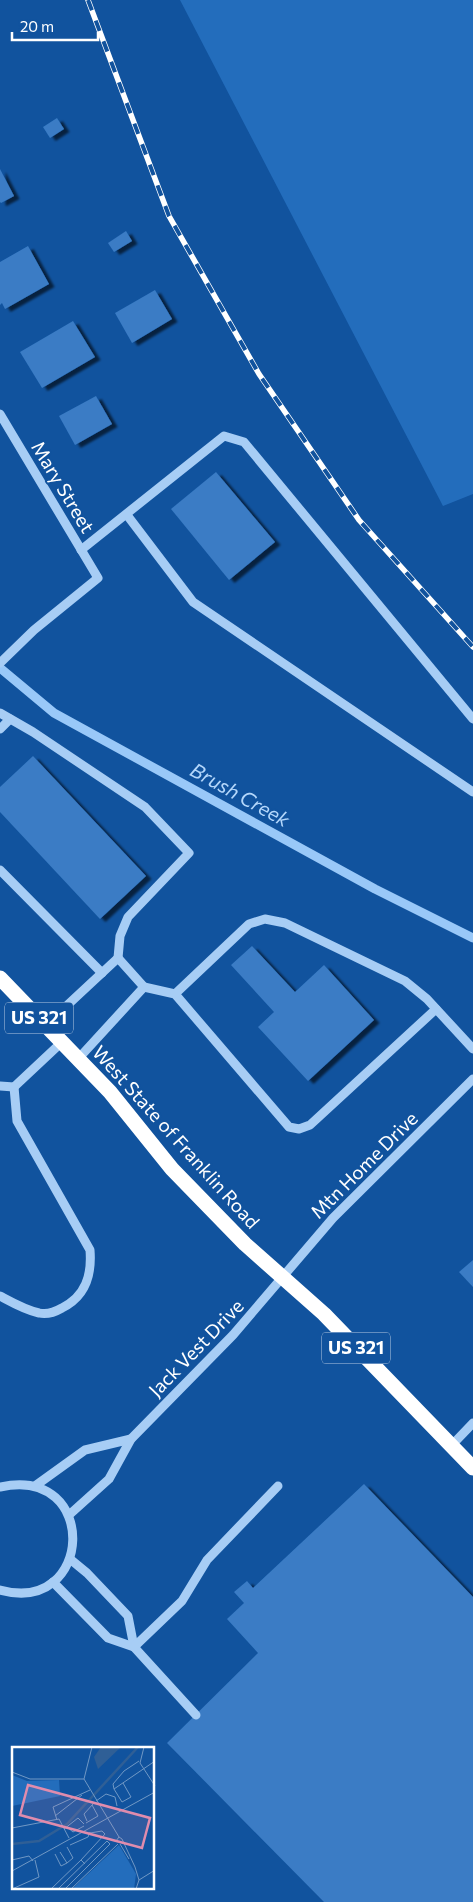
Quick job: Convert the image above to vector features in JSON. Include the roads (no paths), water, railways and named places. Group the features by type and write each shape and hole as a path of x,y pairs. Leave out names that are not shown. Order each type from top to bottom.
{"highway":[{"name":"West State of Franklin Road","path":"0,978 110,1092 172,1168 245,1244 324,1314 473,1468"}],"street":[{"name":"Mary Street","path":"0,414 98,578 0,662"},
{"path":"81,550 224,436 244,442 473,719"},
{"path":"127,515 193,602 473,792"},
{"path":"0,714 41,737 145,807 189,853 128,917 120,936 118,958 46,1025"},
{"path":"0,729 10,719"},
{"path":"0,870 102,973"},
{"path":"175,994 249,924 265,919 285,923 404,981 436,1009 473,1049"},
{"path":"118,958 144,987 175,994 289,1126 299,1129 310,1125 436,1009"},
{"path":"78,1059 144,987"},
{"path":"0,1086 14,1087 62,1042"},
{"name":"Mtn Home Drive","path":"282,1278 333,1218 473,1079"},
{"path":"0,1296 24,1309 42,1314 55,1312 80,1297 92,1268 90,1250 17,1122 14,1087"},
{"name":"Jack Vest Drive","path":"69,1515 109,1478 130,1439 233,1336 282,1278"},
{"path":"451,1446 473,1423"},
{"path":"35,1486 85,1450 130,1439"},
{"path":"0,1487 15,1484 35,1486 47,1491 60,1502 69,1515 74,1532 74,1549 70,1559 63,1571 53,1582 45,1588 29,1593 13,1593 0,1590"},
{"path":"134,1647 182,1601 207,1560 278,1486"},
{"path":"70,1559 87,1573 128,1616 134,1647"},
{"path":"53,1582 108,1638 134,1647 196,1715"}],"waterway":[{"name":"Brush Creek","path":"0,668 54,713 375,889 473,938"}],"railway":[{"path":"88,0 169,216 259,374 359,520 473,647"}]}
